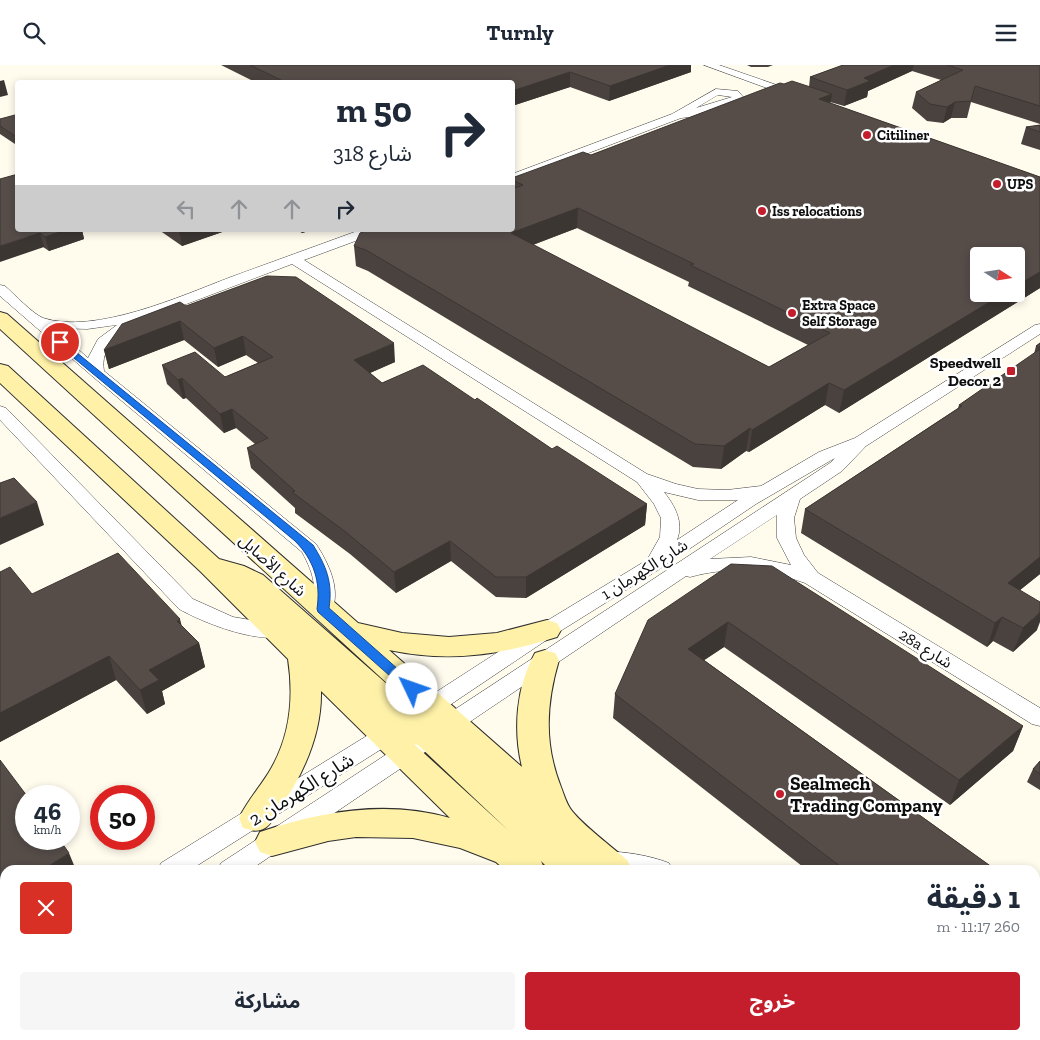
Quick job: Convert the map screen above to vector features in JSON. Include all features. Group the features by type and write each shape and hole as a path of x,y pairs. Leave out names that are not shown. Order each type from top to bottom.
{"main road":[{"name":"شارع الأصايل","path":"0,318 346,630 418,729 521,863"},
{"name":"شارع الأصايل","path":"0,371 302,654 562,823 610,865"},
{"path":"210,566 235,572 252,581 568,865"},
{"path":"346,630 395,643 446,649 499,644 546,630"},
{"path":"302,654 308,693 300,737 264,830 358,823 387,822 413,824 457,833 490,845 521,863"},
{"path":"545,659 536,684 532,710 532,737 536,766 546,795 562,823"}],"street":[{"path":"708,65 802,97"},
{"path":"515,177 677,116 686,115 739,98 734,93 716,92 679,113 677,116"},
{"path":"36,321 59,325 86,325 114,321 166,306 367,232"},
{"path":"293,259 641,478 680,492 712,497 743,494 772,488"},
{"path":"0,289 97,373 308,548 321,570 324,582 322,609"},
{"path":"97,373 94,364 95,355 100,346 109,337 120,329 166,306"},
{"name":"شارع الكهرمان 1","path":"418,729 546,630 825,455 861,441 1040,328"},
{"path":"0,411 186,604 212,618 227,623 243,627 279,631"},
{"name":"شارع الكهرمان 1","path":"418,729 545,659 662,585 836,467 854,451 861,441"},
{"path":"641,478 664,502 672,524 666,546 651,565"},
{"name":"28a شارع","path":"793,495 787,505 784,516 787,540 792,553 812,577"},
{"name":"28a شارع","path":"662,585 679,575 699,568 720,564 743,563 790,570 812,577 1040,718"},
{"name":"شارع الكهرمان 2","path":"182,865 264,830 418,729"},
{"name":"شارع الكهرمان 2","path":"234,865 264,830"},
{"path":"610,865 633,863 641,865"}],"building":[{"path":"250,65 670,65 610,86 570,72 515,90 515,80 281,80"},
{"path":"843,65 894,65 864,78 870,81 847,90 810,77"},
{"path":"947,65 1040,65 1040,106 975,86 971,101 955,102 947,107 930,104 916,92 963,70"},
{"path":"792,81 832,94 819,99 1040,177 1040,272 1025,281 1025,247 970,247 970,303 988,303 844,390 829,383 752,430 750,428 724,446 695,444 366,250 354,246 360,233 363,232 514,232 511,233 769,367 830,333 578,208 515,232 515,188 523,185 515,181 515,177 583,152 591,155 780,83 784,84"},
{"path":"15,115 15,136 0,126 0,119"},
{"path":"1040,125 1040,132 1026,127"},
{"path":"15,175 15,232 60,232 45,237 40,233 0,246 0,179"},
{"path":"267,276 296,277 394,343 354,360 382,383 423,365 475,400 477,398 552,449 557,446 647,504 526,577 496,577 450,541 394,572 347,533 292,492 295,491 247,448 268,438 232,409 220,414 182,378 178,380 162,365 195,352 225,377 273,357 243,336 214,348 180,321 104,350 122,324 180,302 186,306"},
{"path":"1040,349 1040,557 1008,583 1040,602 1040,612 1023,628 1002,617 995,623 805,509 962,406 959,405"},
{"path":"14,478 37,502 0,518 0,483"},
{"path":"118,553 180,619 177,621 199,643 149,670 159,680 140,690 109,656 0,713 0,572 10,567 32,594"},
{"path":"731,564 772,566 1023,726 959,780 728,622 688,649 989,865 838,865 615,694 648,620"},
{"path":"0,760 19,785 15,785 15,850 67,850 69,853 50,865 0,865"},
{"path":"1040,761 1040,774 1033,769"}],"place":[{"name":"Citiliner","path":"867,135"},
{"name":"UPS","path":"997,184"},
{"name":"Iss relocations","path":"762,211"},
{"name":"Extra Space Self Storage","path":"792,313"},
{"name":"Speedwell Decor 2","path":"1011,371"},
{"name":"Sealmech Trading Company","path":"780,794"}],"route":[{"path":"60,342 299,538 316,558 321,570 325,595 322,609 412,689"}]}
